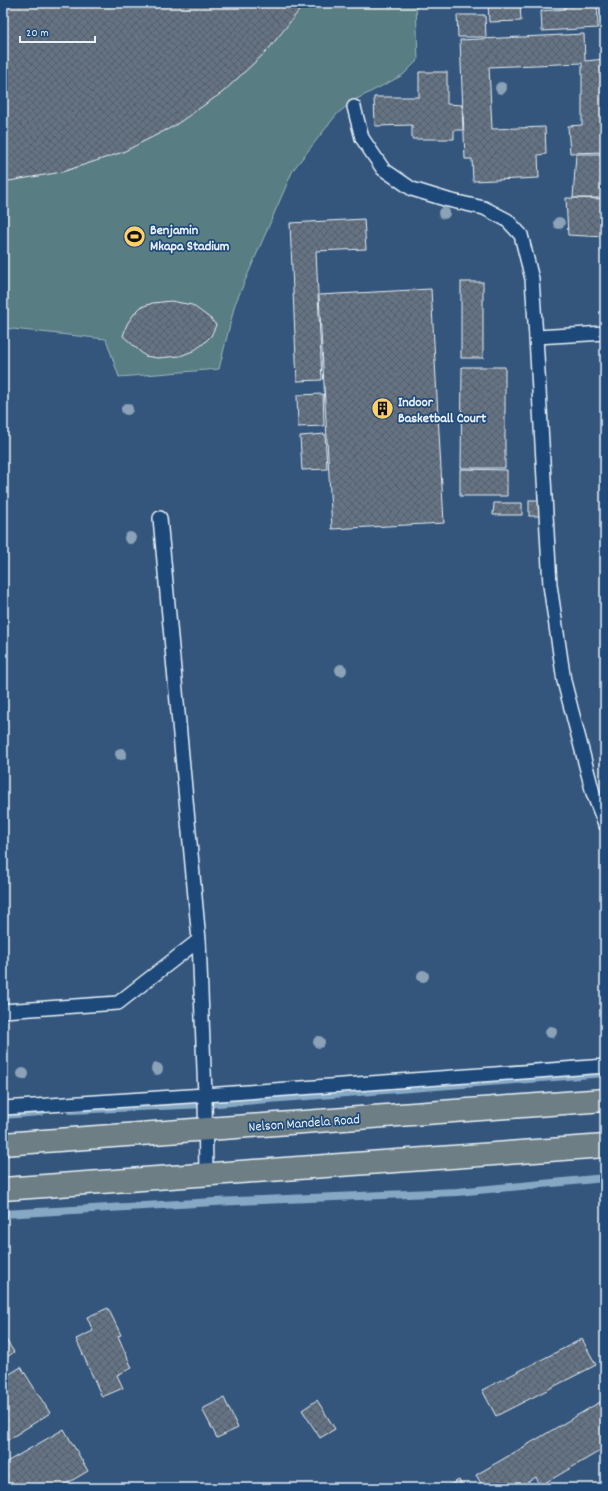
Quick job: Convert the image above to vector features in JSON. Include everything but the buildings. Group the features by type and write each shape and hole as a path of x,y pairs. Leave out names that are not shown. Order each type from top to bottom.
{"main road":[{"name":"Nelson Mandela Road","path":"3,1144 605,1100"},
{"path":"3,1189 605,1146"}],"lane":[{"path":"354,107 362,138 383,169 412,189 448,200 484,208 507,220 521,235 532,280 550,585 564,681 593,794 605,824"},
{"path":"536,337 605,333"},
{"path":"160,518 199,940 205,1095 206,1175"},
{"path":"3,1011 118,1003 199,940"},
{"path":"3,1108 605,1066"}],"green space":[{"name":"Benjamin Mkapa Stadium","path":"3,3 416,3 418,60 403,75 353,101 337,114 293,170 235,304 219,369 119,377 106,339 3,328"}],"waterway":[{"path":"70,1110 205,1104 605,1073"},
{"path":"3,1115 40,1112"},
{"path":"3,1214 214,1202 457,1192 605,1178"}],"place":[{"name":"Benjamin Mkapa Stadium","path":"134,237"},
{"name":"Indoor Basketball Court","path":"382,409"}]}
